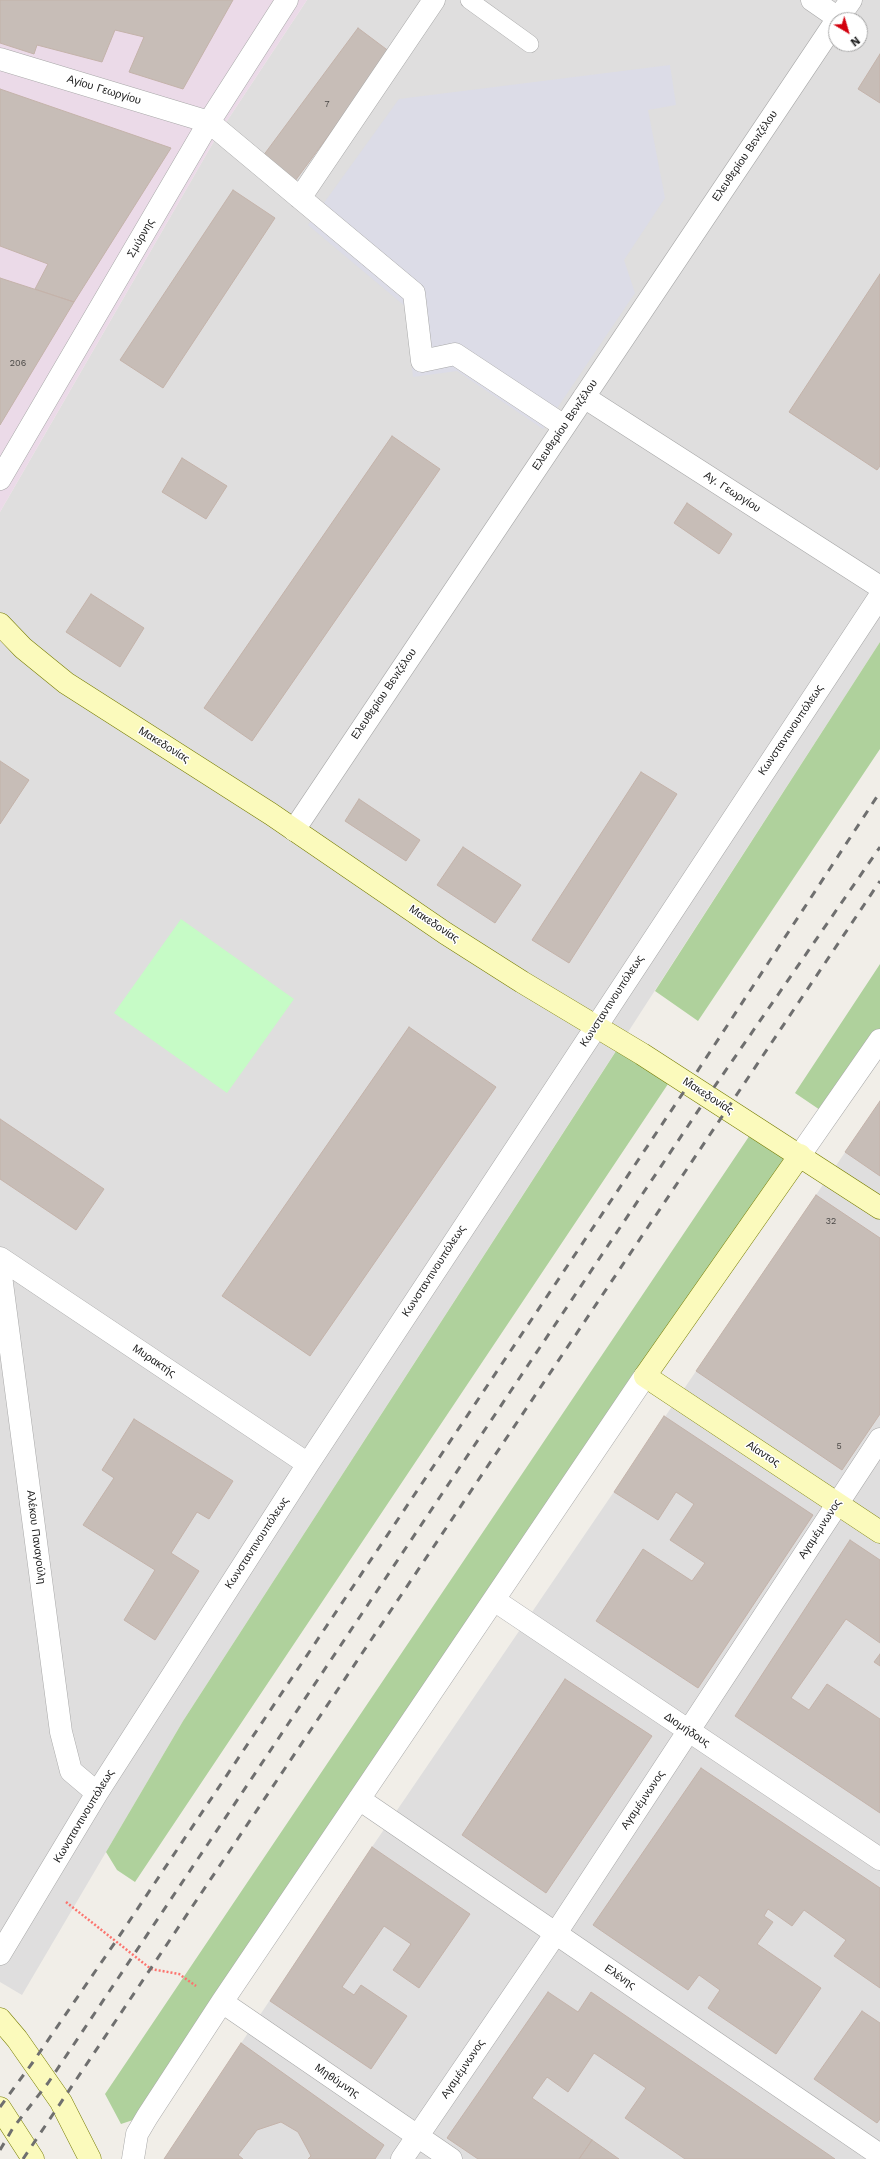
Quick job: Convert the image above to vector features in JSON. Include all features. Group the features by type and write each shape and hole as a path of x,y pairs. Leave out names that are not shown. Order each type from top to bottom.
{"street":[{"name":"Σμύρνης","path":"0,480 209,122 287,0"},
{"path":"300,198 434,0"},
{"path":"812,0 828,13"},
{"name":"Ελευθερίου Βενιζέλου","path":"843,12 851,0"},
{"name":"Ελευθερίου Βενιζέλου","path":"294,830 828,33"},
{"name":"Αγίου Γεωργίου","path":"0,58 209,122"},
{"path":"209,122 414,293 422,361 455,354 564,426"},
{"name":"Αγ. Γεωργίου","path":"584,397 880,586"},
{"name":"Κωνσταντινουπόλεως","path":"0,1954 97,1793 308,1464 880,596"},
{"name":"Μακεδονίας","path":"0,624 23,648 66,683 294,830 451,937 522,982 596,1026 880,1208"},
{"path":"133,2159 134,2146 140,2129 222,2002 645,1376 880,1040"},
{"name":"Μυρακτής","path":"0,1258 308,1464"},
{"name":"Αλέκου Παναγούλη","path":"0,1268 61,1732 71,1771 97,1793"},
{"name":"Αίαντος","path":"645,1376 880,1532"},
{"name":"Αγαμέμνωνος","path":"402,2159 556,1933 880,1438"},
{"name":"Διομήδους","path":"494,1600 880,1859"},
{"name":"Ελένης","path":"359,1799 880,2155"},
{"name":"Μηθύμνης","path":"222,2002 451,2159"},
{"path":"0,2019 17,2039 61,2102 90,2159"},
{"path":"0,2108 33,2159"}],"lane":[{"path":"469,0 530,44"}],"path":[{"path":"42,1884 151,1969 179,1974 222,2002"}],"shaded area":[{"path":"0,0 307,0 217,136 0,512"},
{"path":"307,0 880,0 880,642 183,1721 22,1995 0,1982 0,512 217,136"},
{"path":"670,65 676,105 648,110 665,198 624,260 635,293 543,429 457,371 413,377 406,307 308,225 399,99"},
{"path":"880,1101 880,2159 164,2159 372,1847"}],"green space":[{"path":"880,642 880,749 698,1021 655,991"},
{"path":"181,919 294,999 227,1093 114,1013"},
{"path":"880,964 880,1029 823,1112 795,1093"},
{"path":"618,1048 670,1081 135,1882 117,1870 106,1852 183,1721"},
{"path":"752,1132 791,1158 133,2120 121,2124 105,2094"}],"building":[{"path":"0,0 233,0 183,89 129,72 144,37 115,30 102,62 37,45 34,54 0,43"},
{"path":"358,28 390,52 295,181 263,156"},
{"path":"880,54 880,103 858,89"},
{"path":"0,89 171,148 74,302 35,289 48,264 0,246"},
{"path":"233,190 275,218 163,388 120,360"},
{"path":"880,274 880,466 877,470 789,412"},
{"path":"0,278 74,302 0,425"},
{"path":"392,436 440,469 252,741 204,708"},
{"path":"182,458 227,486 206,519 162,492"},
{"path":"687,503 732,534 719,554 674,523"},
{"path":"91,594 144,628 120,667 66,632"},
{"path":"0,761 29,780 0,824"},
{"path":"641,772 677,794 569,963 532,940"},
{"path":"359,799 420,840 406,861 345,821"},
{"path":"463,847 521,885 495,923 437,885"},
{"path":"409,1027 496,1087 310,1356 222,1296"},
{"path":"880,1101 880,1176 845,1152"},
{"path":"0,1119 104,1189 76,1230 0,1179"},
{"path":"816,1195 880,1238 880,1414 842,1470 696,1371"},
{"path":"664,1416 813,1515 698,1688 596,1621 643,1549 692,1581 705,1563 670,1540 694,1504 676,1492 658,1520 614,1492"},
{"path":"134,1419 233,1481 209,1519 197,1512 171,1553 199,1571 155,1640 124,1620 155,1570 83,1525 114,1478 102,1470"},
{"path":"850,1540 880,1560 880,1643 846,1619 791,1698 809,1710 827,1684 880,1719 880,1813 735,1716"},
{"path":"880,1654 880,1666 874,1662"},
{"path":"565,1679 652,1736 546,1893 462,1835"},
{"path":"701,1768 880,1888 880,1988 834,1956 846,1940 804,1910 792,1926 768,1909 764,1916 773,1922 757,1944 821,1988 776,2054 708,2008 720,1990 699,1975 688,1990 593,1925"},
{"path":"372,1847 470,1914 419,1988 393,1970 411,1944 384,1926 342,1987 354,1995 361,1985 407,2016 371,2069 270,2001"},
{"path":"548,1992 578,2012 591,1992 835,2159 685,2159 625,2118 646,2088 594,2053 568,2092 547,2077 532,2098 592,2140 579,2159 478,2159 447,2138"},
{"path":"862,2011 880,2023 880,2119 877,2123 814,2079"},
{"path":"241,2043 384,2145 375,2159 308,2159 311,2156 298,2132 281,2122 257,2130 238,2155 243,2159 164,2159"},
{"path":"592,2140 619,2159 579,2159"}],"railway":[{"path":"0,2107 33,2062 116,1941 689,1084 880,792"},
{"path":"0,2150 13,2128 48,2083 708,1096 880,847"},
{"path":"23,2159 880,881"}]}
